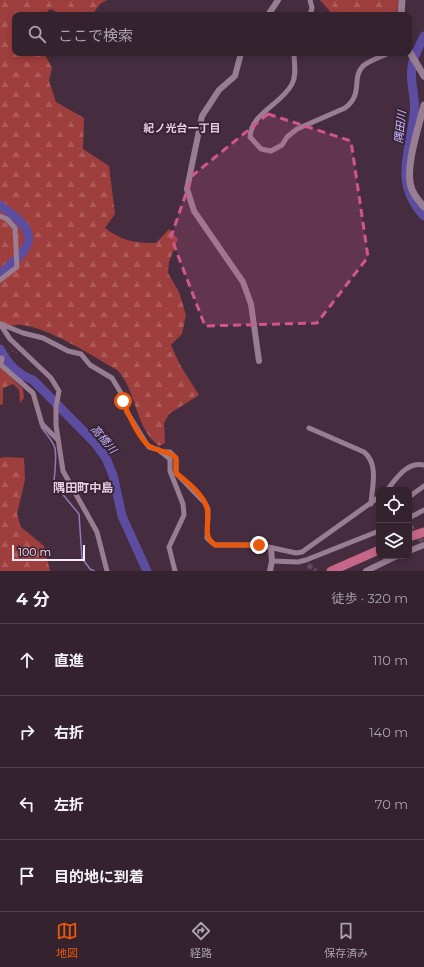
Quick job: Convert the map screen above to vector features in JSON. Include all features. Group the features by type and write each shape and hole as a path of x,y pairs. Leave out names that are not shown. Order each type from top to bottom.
{"highway":[{"path":"412,536 424,532"},
{"path":"331,571 376,551"}],"main road":[{"path":"401,12 402,0"},
{"path":"412,55 424,76"},
{"path":"424,105 410,166 410,183 416,196 424,207"}],"street":[{"path":"270,12 278,0"},
{"path":"310,0 312,8 311,12"},
{"path":"240,56 235,76 219,90 202,116 187,189 194,211 243,282 248,293 251,304 259,361"},
{"path":"294,56 295,68 292,85 251,127 250,137 257,146 266,151 276,149 297,129 345,108 350,104 356,95 358,79 363,66 383,56"},
{"path":"0,216 7,219 15,228 17,251 17,267 0,280"},
{"path":"0,324 10,339 51,378 59,391 56,407 58,441 63,471 97,532 107,571"},
{"path":"0,324 22,333 43,338 68,351 81,354 90,365 112,378 121,392 127,412 146,443 170,459 170,471 183,504 184,515 169,547 175,571"},
{"path":"2,358 1,365 33,393 42,424 58,441"},
{"path":"309,428 364,452 369,456 373,474 371,504"},
{"path":"161,452 170,452 176,458 176,473 205,502 208,509 207,538 215,545 259,545 271,548 276,547 296,553 302,552 376,500"},
{"path":"389,487 408,467 424,465"},
{"path":"412,495 424,486"},
{"path":"412,516 424,510"},
{"path":"272,561 307,563 376,532"},
{"path":"412,550 424,544"},
{"path":"270,571 272,561 271,548"},
{"path":"366,571 391,559"}],"path":[{"path":"6,354 13,351 19,354 24,353"}],"highlighted area":[{"path":"268,114 351,141 368,257 317,323 205,326 171,237 192,176"}],"green space":[{"path":"0,0 107,0 100,4 94,12 57,12 50,9 47,12 12,12 12,56 46,56 52,68 49,81 56,102 84,118 83,149 109,166 115,214 105,228 117,236 135,242 156,243 169,229 178,239 169,262 168,273 179,292 186,315 182,334 171,345 180,365 199,395 169,414 164,423 165,443 159,446 145,429 129,388 117,370 84,350 45,331 19,325 0,328"},
{"path":"320,0 398,0 397,12 330,12"},
{"path":"0,367 23,389 24,398 20,403 19,390 13,384 3,388 3,404 0,405"},
{"path":"0,458 24,458 25,480 17,514 21,527 44,546 50,571 0,571"}],"waterway":[{"name":"隅田川","path":"424,36 415,55 411,73 415,109 406,168 406,180 409,192 415,204 424,216"},
{"name":"高橋川","path":"0,205 23,225 29,238 27,246 21,254 0,273"},
{"name":"高橋川","path":"0,349 14,368 22,375 33,380 95,443 106,458 113,475 122,516 147,571"},
{"name":"高橋川","path":"5,358 11,370 22,380"},
{"path":"41,427 53,442 55,450 55,485 79,514 82,558 90,569 94,571"}],"tunnel":[{"path":"412,528 423,542"},
{"path":"308,565 316,571"}],"district":[{"name":"紀ノ光台一丁目","path":"182,128"},
{"name":"隅田町中島","path":"83,487"}],"route":[{"path":"123,401 127,412 149,447 161,452 170,452 176,458 176,473 205,502 208,509 207,538 210,542 215,545 259,545"}]}
